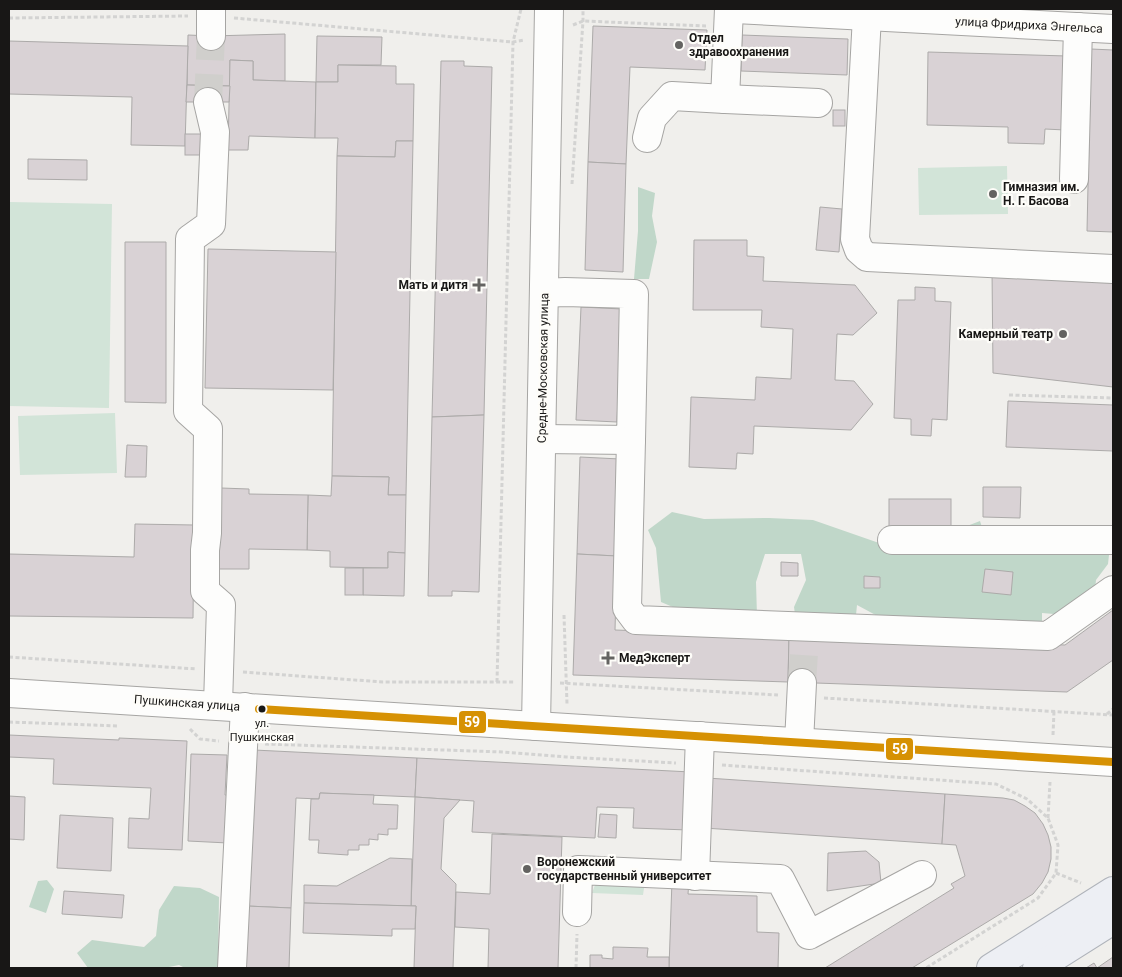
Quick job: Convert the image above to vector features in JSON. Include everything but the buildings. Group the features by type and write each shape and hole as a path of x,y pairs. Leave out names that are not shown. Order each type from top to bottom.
{"main road":[{"path":"991,968 1101,888"},
{"path":"1037,968 1113,920"}],"street":[{"path":"211,9 211,36"},
{"name":"Средне-Московская улица","path":"536,726 549,9"},
{"path":"725,99 729,9"},
{"name":"улица Фридриха Энгельса","path":"735,9 1113,29"},
{"path":"867,16 855,239 859,250 867,257 1113,269"},
{"path":"1074,179 1078,28"},
{"path":"647,138 652,118 672,96 818,103"},
{"path":"208,102 215,132 211,224 190,239 188,411 208,429 205,591 221,605 218,705"},
{"path":"544,293 634,294 627,608 636,620 805,631 1048,636 1113,590"},
{"path":"542,439 631,440"},
{"path":"892,540 1113,540"},
{"path":"799,742 802,690"},
{"name":"Пушкинская улица","path":"9,692 1113,762"},
{"path":"232,968 245,707"},
{"path":"695,876 700,736"},
{"path":"1051,759 1113,779"},
{"path":"578,912 578,870 780,879 810,935 922,875"}],"path":[{"path":"9,657 383,682 497,682 513,42 521,9"},
{"path":"1009,395 1113,398"},
{"path":"566,683 802,690 1113,715"},
{"path":"1107,715 1113,709"},
{"path":"9,722 124,726"},
{"path":"181,728 191,729 200,739 243,743 503,752 996,784 1027,799 1048,818 1058,845 1056,872 1038,898 926,968"},
{"path":"1056,872 1101,888"}],"green space":[{"path":"1007,166 1008,214 919,215 918,168"},
{"path":"638,187 655,193 652,216 657,242 649,279 634,279 638,231"},
{"path":"10,202 112,204 109,408 9,406"},
{"path":"115,413 117,473 20,475 18,416"},
{"path":"672,512 704,519 769,518 813,520 902,551 980,521 990,552 1110,546 1108,564 1096,580 1094,601 1066,615 1042,613 1042,631 883,619 857,605 855,625 797,629 794,607 806,580 801,554 765,554 756,582 757,616 680,610 661,602 656,548 648,530"},
{"path":"47,880 54,889 46,913 29,907 38,881"},
{"path":"602,881 645,882 643,895 592,893 595,885"},
{"path":"174,886 200,888 219,897 218,968 185,968 179,965 164,968 88,968 77,953 92,940 144,947 156,936 159,910"}],"tunnel":[{"path":"208,102 211,36"},
{"path":"802,683 805,637"}],"transit line":[{"name":"59","path":"259,709 1113,762"}],"place":[{"name":"Отдел здравоохранения","path":"679,45"},
{"name":"Гимназия им. Н. Г. Басова","path":"993,194"},
{"name":"Мать и дитя","path":"479,285"},
{"name":"Камерный театр","path":"1063,334"},
{"name":"МедЭксперт","path":"608,658"},
{"name":"ул. Пушкинская","path":"262,709"},
{"name":"Воронежский государственный университет","path":"527,869"}]}
